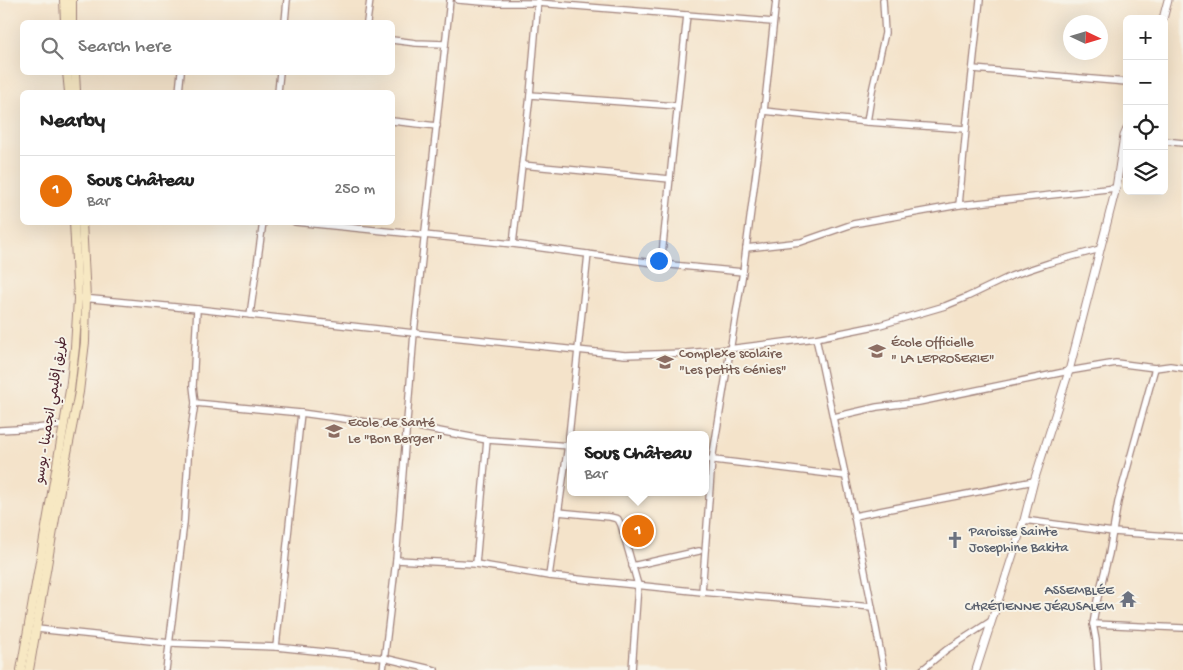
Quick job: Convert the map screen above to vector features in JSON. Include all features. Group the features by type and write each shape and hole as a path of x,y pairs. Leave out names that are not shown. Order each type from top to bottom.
{"main road":[{"path":"64,0 65,20"},
{"path":"72,0 72,20"},
{"path":"68,75 68,90"},
{"path":"75,75 76,90"},
{"name":"طريق إقليمي انجمينا - بوسو","path":"29,670 62,478 79,392 85,342 74,225"},
{"name":"طريق إقليمي انجمينا - بوسو","path":"21,670 70,390 82,298 82,225"}],"street":[{"path":"285,20 288,0"},
{"path":"367,20 370,0"},
{"path":"383,670 396,560 414,333 450,0"},
{"path":"458,0 495,3 538,2 773,22"},
{"path":"776,0 743,272 709,459 846,476"},
{"path":"867,122 885,33 884,0"},
{"path":"959,205 980,0"},
{"path":"1164,15 1168,0"},
{"path":"513,244 530,95 538,2"},
{"path":"662,264 687,15"},
{"path":"395,40 445,44"},
{"path":"973,69 1123,82"},
{"path":"179,90 181,75"},
{"path":"278,90 280,75"},
{"path":"530,95 678,106"},
{"path":"764,111 867,122 966,129"},
{"path":"395,121 437,126"},
{"path":"1168,141 1183,143"},
{"path":"976,670 1069,371 1116,188 1123,150"},
{"path":"522,165 670,179"},
{"path":"746,248 801,242 853,224 959,205 1116,188"},
{"path":"250,315 263,225"},
{"path":"323,225 513,244 662,264 743,272"},
{"path":"82,298 625,355 686,353 816,338 880,325 945,306 1028,270 1100,249"},
{"path":"569,431 588,254"},
{"path":"166,670 184,523 189,443 195,403 192,386 197,309"},
{"path":"816,338 834,417 884,670"},
{"path":"834,417 877,407 919,402 1116,363 1155,368 1170,366 1183,368"},
{"path":"1098,670 1093,624 1097,601 1109,554 1118,502 1155,368"},
{"path":"195,403 301,413 382,424 407,425 487,440 567,445"},
{"path":"276,647 301,413"},
{"path":"0,430 64,425"},
{"path":"476,564 487,440"},
{"path":"549,576 567,452"},
{"path":"549,576 567,452"},
{"path":"854,516 1034,481"},
{"path":"702,592 707,496"},
{"path":"558,512 618,519 621,525 638,585 632,670"},
{"path":"1024,520 1112,532 1183,537"},
{"path":"632,566 700,551"},
{"path":"396,560 476,564 549,576 872,607"},
{"path":"922,670 946,650 991,621"},
{"path":"1093,624 1183,628"},
{"path":"36,629 170,642 276,647 384,658 435,670"}],"place":[{"name":"École Officielle \" LA LEPROSERIE\"","path":"877,351"},
{"name":"Complexe scolaire \"Les petits Génies\"","path":"665,362"},
{"name":"Ecole de Santé Le \"Bon Berger \"","path":"334,431"},
{"name":"Sous Château","path":"638,531"},
{"name":"Paroisse Sainte Josephine Bakita","path":"955,540"},
{"name":"ASSEMBLÉE CHRÉTIENNE JÉRUSALEM","path":"1128,599"}]}
